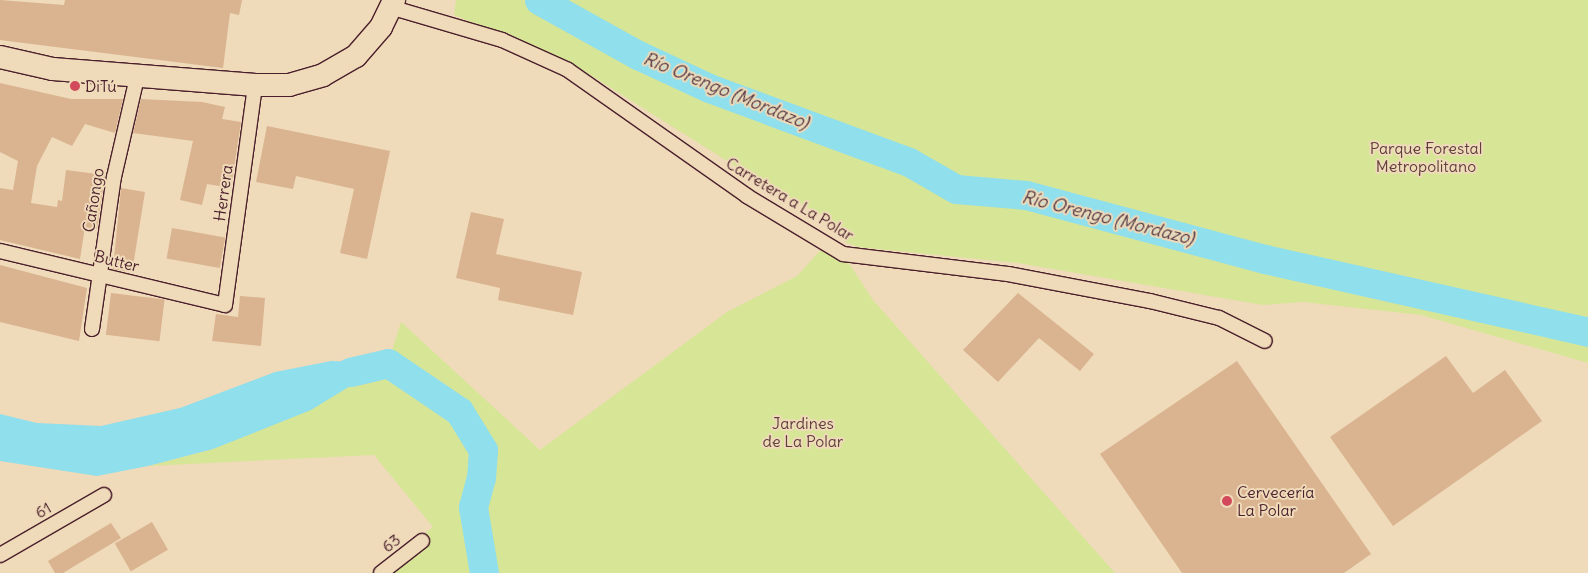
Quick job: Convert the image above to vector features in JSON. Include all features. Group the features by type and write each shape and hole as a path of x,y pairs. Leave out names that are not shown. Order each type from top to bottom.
{"main road":[{"path":"0,57 53,69 255,85 289,85 342,66 369,44 392,3"}],"street":[{"name":"Carretera a La Polar","path":"392,3 502,40 568,70 747,196 843,254 1008,274 1150,301 1219,318 1265,340"},
{"name":"Cañongo","path":"92,329 114,177 137,77"},
{"name":"Herrera","path":"225,305 255,85"},
{"name":"Butter","path":"0,251 225,305"},
{"name":"61","path":"0,555 104,495"},
{"name":"63","path":"381,573 422,541"}],"green space":[{"name":"Parque Forestal Metropolitano","path":"456,0 1588,0 1588,363 1421,315 1303,302 1263,305 1018,263 858,247 845,242 832,220 762,183 573,64 454,15"},
{"name":"Jardines de La Polar","path":"827,243 843,254 873,300 1115,573 371,573 433,527 374,455 148,466 213,449 364,380 388,363 401,322 540,450 727,312 797,276"}],"water":[{"path":"331,361 388,363 311,410 213,449 148,466 97,476 0,461 0,414 37,423 101,426 180,408 275,372"}],"building":[{"path":"0,0 64,5 65,0 242,0 239,15 230,13 223,68 0,40"},
{"path":"0,83 71,99 123,99 115,133 85,124 72,146 52,137 37,166 31,203 57,207 58,200 62,201 66,170 105,175 97,229 85,227 80,259 0,240 0,188 13,190 18,161 0,152"},
{"path":"141,99 202,102 225,107 222,119 241,122 231,188 207,184 202,205 180,200 193,141 133,133"},
{"path":"267,126 390,151 367,259 340,253 354,189 296,176 293,189 256,182"},
{"path":"121,188 145,192 132,272 113,269"},
{"path":"471,212 504,219 496,254 582,272 573,315 498,300 500,288 456,278"},
{"path":"172,228 225,237 220,268 167,259"},
{"path":"0,265 87,288 79,341 0,322"},
{"path":"111,293 165,300 159,341 106,335"},
{"path":"1018,293 1094,354 1080,371 1039,338 998,382 963,350"},
{"path":"240,296 265,298 261,346 212,341 216,314 238,317"},
{"path":"1446,356 1473,393 1505,370 1542,421 1393,526 1330,437"},
{"path":"1237,361 1371,554 1344,573 1182,573 1100,454"},
{"path":"152,522 168,550 131,571 115,544"},
{"path":"111,523 121,538 63,573 55,573 48,561"}],"waterway":[{"name":"Río Orengo (Mordazo)","path":"539,0 638,55 709,88 909,162 956,189 1026,195 1265,259 1588,332"},
{"path":"350,372 388,363 459,411 483,450 481,477 473,507 484,573"}],"place":[{"name":"DiTú","path":"75,86"},
{"name":"Cervecería La Polar","path":"1227,501"}]}
